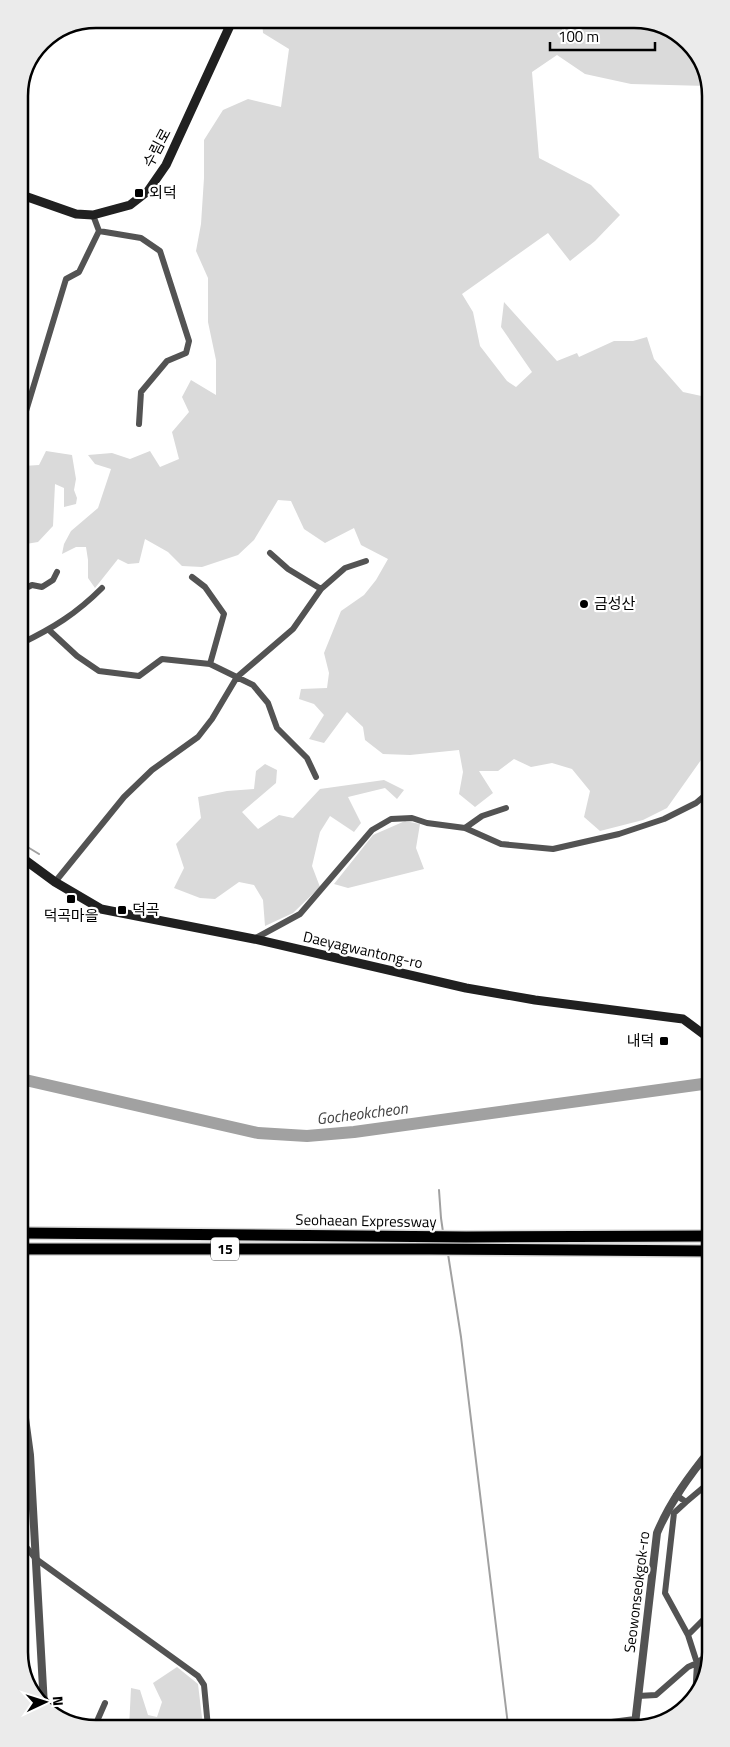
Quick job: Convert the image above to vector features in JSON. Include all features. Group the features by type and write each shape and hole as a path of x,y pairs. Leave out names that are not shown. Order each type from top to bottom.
{"highway":[{"name":"Seohaean Expressway","path":"28,1233 466,1237 702,1236"},
{"name":"Seohaean Expressway","path":"28,1249 702,1251"}],"main road":[{"name":"수림로","path":"28,197 76,214 93,215 130,204 148,191 166,165 228,28"},
{"name":"Daeyagwantong-ro","path":"28,862 55,882 101,909 254,939 466,988 535,1000 683,1019 702,1033"}],"street":[{"path":"28,404 66,278 79,272 99,231 93,215"},
{"path":"99,231 141,238 160,251 189,341 186,354 167,361 141,392 139,424"},
{"path":"270,553 288,569 321,589"},
{"path":"55,882 124,797 152,770 198,737 212,719 237,677 293,630 321,589 345,568 366,561"},
{"path":"28,587 32,585 42,587 53,580 57,572"},
{"path":"192,577 205,587 224,614 210,664"},
{"path":"28,640 48,630 82,608 102,588"},
{"path":"48,630 77,656 99,671 139,676 162,659 210,664 253,685 268,703 277,728 307,758 316,777"},
{"path":"254,939 300,914 372,830 391,819 412,818 427,823 465,828 501,844 553,849 619,834 664,819 696,803 702,798"},
{"path":"465,828 482,816 506,808"},
{"path":"28,1440 43,1696"},
{"name":"Seowonseokgok-ro","path":"635,1720 657,1533 670,1512 676,1495 702,1461"},
{"path":"697,1680 698,1664 688,1635 665,1593 670,1512 702,1489"},
{"path":"676,1495 686,1502"},
{"path":"28,1549 36,1559 198,1676 204,1685 207,1719"},
{"path":"688,1635 702,1621"},
{"path":"638,1696 656,1694 688,1667 698,1664 702,1660"},
{"path":"98,1719 105,1703"}],"shaded area":[{"path":"263,28 639,28 657,31 676,41 689,54 696,65 702,86 631,84 585,74 557,55 532,72 539,158 591,185 620,215 595,241 570,261 548,233 462,294 473,312 480,346 507,381 516,387 532,372 501,327 504,302 557,361 577,353 579,357 614,341 633,341 647,337 654,359 683,392 702,396 702,760 667,808 643,820 600,831 584,817 590,791 572,769 552,763 531,767 514,759 498,771 479,771 493,793 475,807 459,794 463,772 459,750 410,755 383,754 365,740 363,727 347,712 324,743 309,739 324,715 314,704 299,699 301,689 327,688 329,673 324,653 341,611 364,595 376,580 388,559 361,545 354,528 325,543 304,529 291,501 278,500 254,540 238,555 202,567 182,566 168,552 145,539 139,563 128,564 118,559 95,588 88,578 86,547 76,547 62,554 64,544 71,531 98,508 111,469 95,464 88,455 112,453 130,459 150,451 160,467 179,459 172,432 189,412 182,397 191,380 216,395 216,360 208,322 208,278 196,251 201,224 204,140 223,110 248,99 281,107 289,49 263,33"},
{"path":"46,451 72,455 76,479 74,490 77,498 76,504 64,507 64,488 55,484 53,526 38,542 28,544 28,466 39,465"},
{"path":"265,764 277,770 276,783 242,812 258,829 279,815 293,818 320,789 384,780 404,790 397,799 385,788 348,797 361,823 354,832 330,816 320,832 312,866 320,887 293,913 265,926 263,900 254,885 239,882 215,899 200,898 174,888 184,868 176,844 201,818 198,797 227,791 254,789 256,771"},
{"path":"405,821 420,824 416,848 424,869 348,888 334,884 373,835"},
{"path":"177,1667 198,1684 202,1719 129,1719 131,1688 140,1690 148,1715 157,1717 162,1702 153,1683"}],"waterway":[{"path":"28,847 39,854"},
{"name":"Gocheokcheon","path":"28,1081 258,1133 307,1136 354,1132 702,1084"},
{"path":"439,1190 443,1232"},
{"path":"448,1254 461,1337 507,1720"}],"place":[{"name":"외덕","path":"139,193"},
{"name":"금성산","path":"584,604"},
{"name":"덕곡마을","path":"71,899"},
{"name":"덕곡","path":"122,910"},
{"name":"내덕","path":"664,1041"}]}
